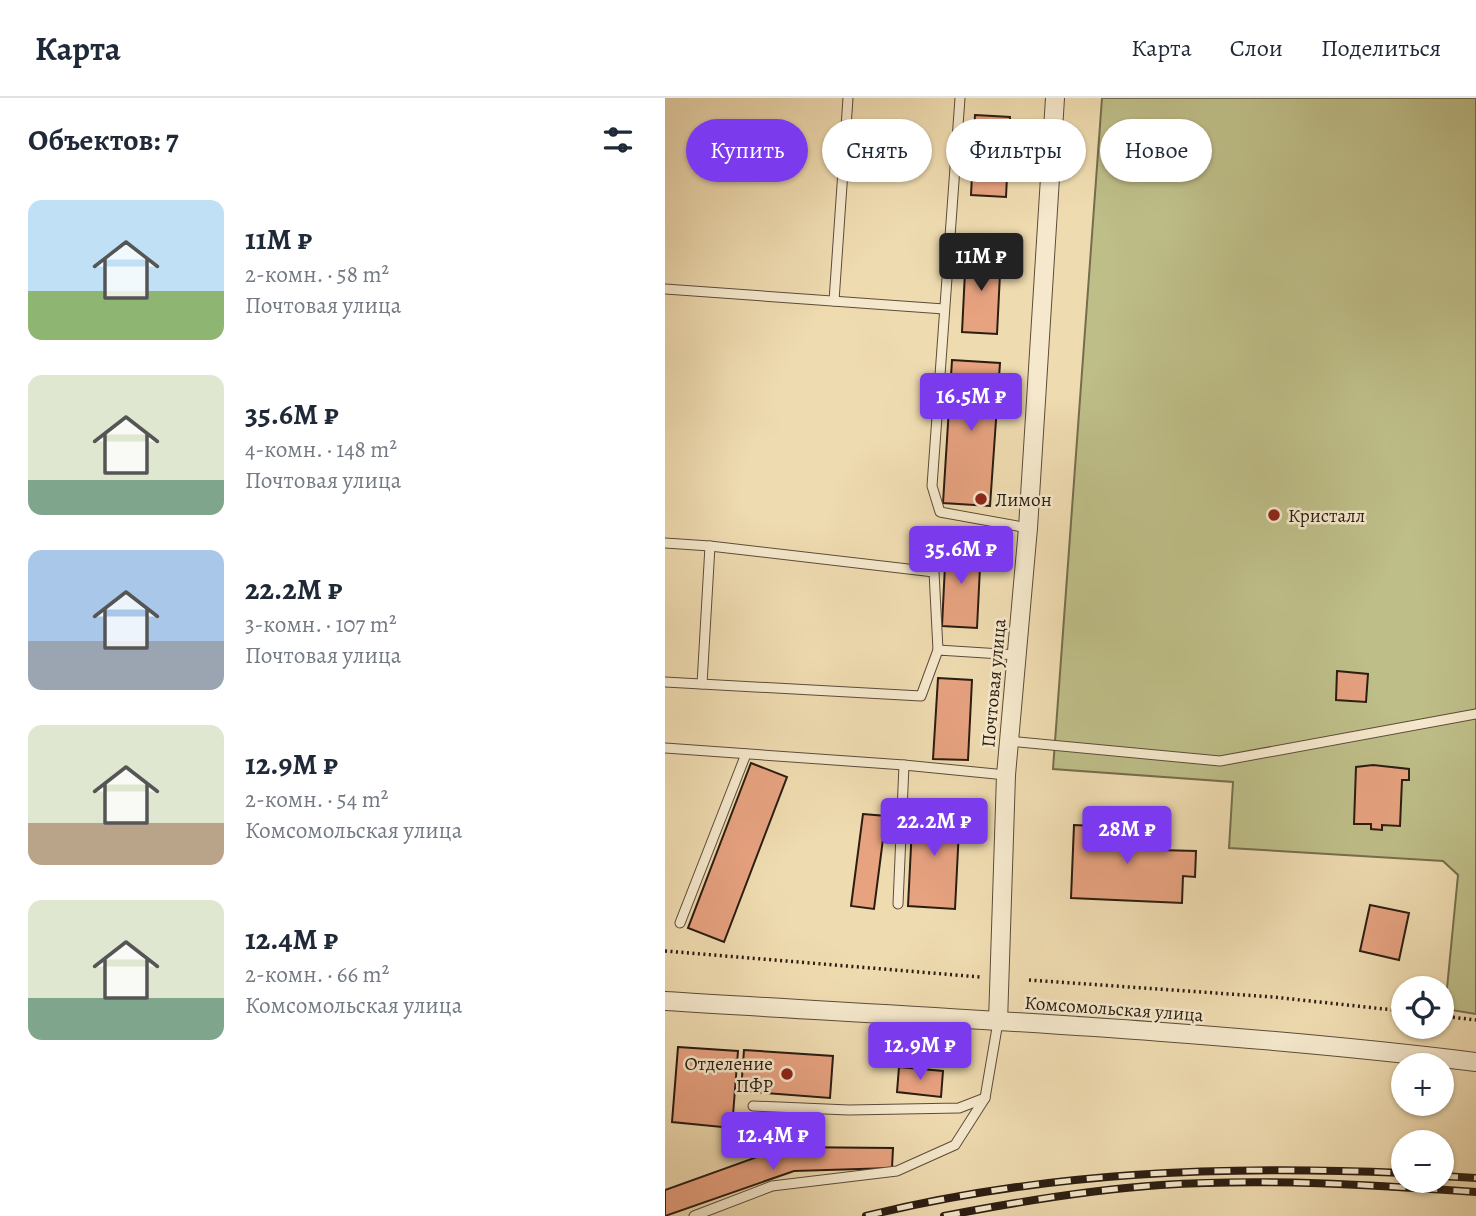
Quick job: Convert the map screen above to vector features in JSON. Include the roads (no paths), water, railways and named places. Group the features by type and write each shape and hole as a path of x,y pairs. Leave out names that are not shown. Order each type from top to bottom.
{"street":[{"name":"Почтовая улица","path":"998,1021 1008,741 1028,528 1055,98"},
{"name":"Комсомольская улица","path":"665,1002 998,1021 1356,1047 1476,1062"}],"lane":[{"path":"834,301 848,98"},
{"path":"960,98 932,486 940,512 1028,528"},
{"path":"665,289 944,309"},
{"path":"665,543 934,572 938,650 921,696 665,682"},
{"path":"702,684 710,546"},
{"path":"938,650 1017,655"},
{"path":"1008,741 1220,761 1476,713"},
{"path":"665,760 667,748 1006,775"},
{"path":"680,923 746,754"},
{"path":"898,904 904,765"},
{"path":"694,1216 772,1186 897,1171 955,1145 985,1098 998,1021"},
{"path":"753,1106 849,1110 958,1108 985,1098"}],"railway":[{"path":"866,1216 999,1190 1133,1175 1268,1170 1391,1173"},
{"path":"1454,1177 1476,1178"},
{"path":"944,1216 1079,1193 1200,1183 1319,1183 1476,1192"}],"place":[{"name":"Лимон","path":"981,499"},
{"name":"Кристалл","path":"1274,515"},
{"name":"Отделение ПФР","path":"787,1074"}]}
